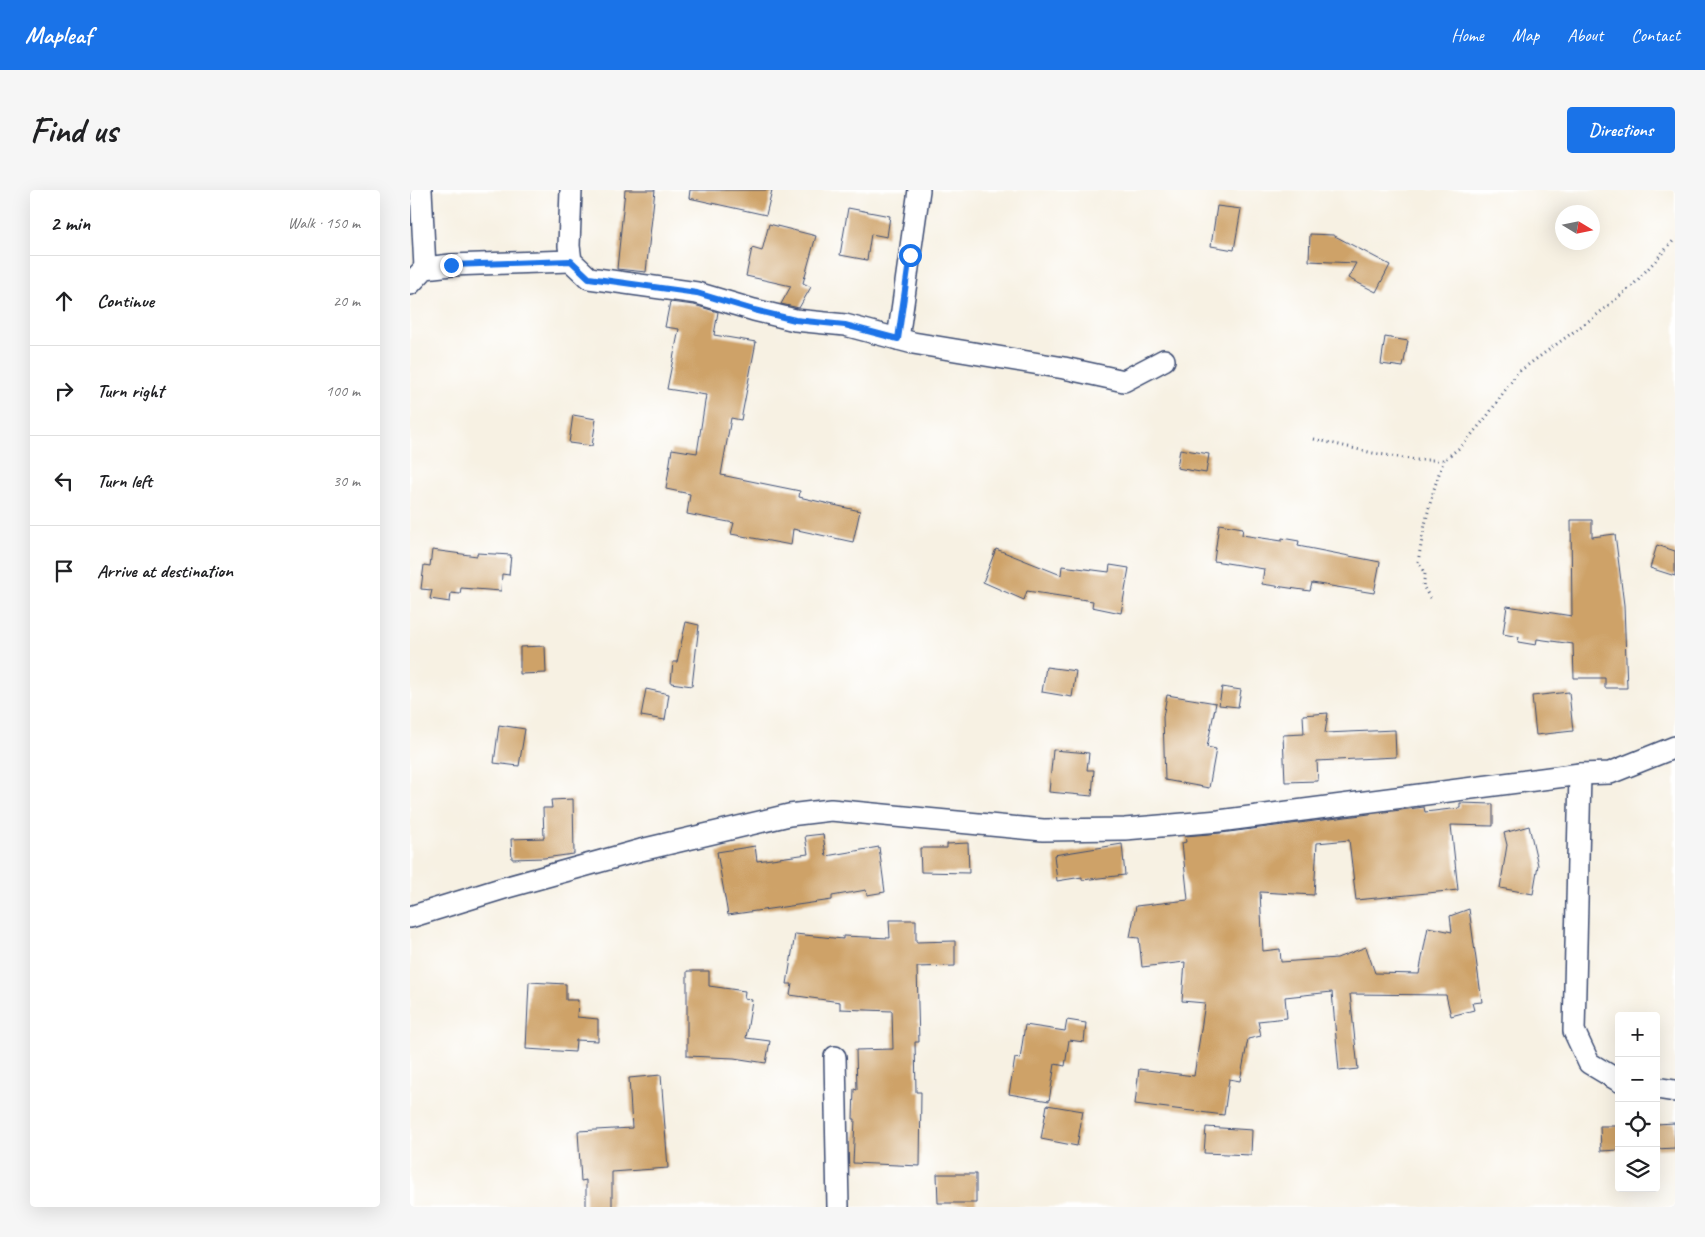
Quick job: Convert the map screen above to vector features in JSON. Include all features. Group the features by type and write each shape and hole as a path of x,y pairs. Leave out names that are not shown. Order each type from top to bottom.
{"street":[{"path":"421,190 425,268"},
{"path":"571,190 569,246 571,261 589,278 697,293 787,318 845,325 913,344 1064,368 1124,381 1164,360"},
{"path":"898,339 919,190"},
{"path":"410,284 425,268 451,265 571,261"},
{"path":"410,917 504,888 641,850 789,815 831,810 1043,830 1125,829 1219,821 1580,774 1610,773 1675,747"},
{"path":"1580,774 1574,1032 1589,1064 1615,1080"},
{"path":"835,1058 838,1207"},
{"path":"1660,1089 1675,1091"}],"path":[{"path":"1430,598 1423,586 1425,574 1418,562 1423,531 1435,485 1444,460 1463,445 1488,415 1517,374 1598,314 1632,285 1675,239"},
{"path":"1314,439 1373,453 1416,460 1444,460"}],"building":[{"path":"625,190 655,190 646,272 617,269"},
{"path":"690,190 772,190 766,215 689,198"},
{"path":"1217,206 1241,209 1234,250 1211,246"},
{"path":"848,208 890,216 887,237 871,234 867,260 840,255"},
{"path":"769,224 816,236 803,283 811,287 799,308 781,304 791,286 746,276 752,248 762,251"},
{"path":"1310,234 1333,235 1390,265 1376,292 1348,278 1356,263 1309,261"},
{"path":"670,302 694,305 718,312 714,335 756,342 741,420 731,418 721,475 800,491 799,497 860,511 853,542 793,529 791,545 731,534 734,523 687,514 690,494 666,489 672,449 697,453 706,395 667,389 679,329 665,327"},
{"path":"1385,337 1408,341 1403,367 1381,364"},
{"path":"573,415 596,419 592,446 569,443"},
{"path":"1180,449 1209,454 1206,473 1177,468"},
{"path":"1571,520 1592,520 1592,537 1615,534 1624,605 1627,688 1605,688 1605,678 1574,678 1573,644 1537,639 1536,645 1518,642 1519,637 1503,634 1507,606 1572,616"},
{"path":"1219,524 1243,528 1242,535 1282,541 1282,538 1299,541 1298,546 1380,562 1374,593 1312,583 1310,591 1262,584 1264,569 1214,561"},
{"path":"1657,545 1675,551 1675,576 1650,568"},
{"path":"996,549 1061,575 1062,566 1109,572 1110,565 1129,568 1121,613 1092,607 1093,601 1027,591 1024,600 983,582"},
{"path":"432,550 477,556 477,553 511,555 509,575 502,574 501,591 461,588 460,594 451,593 450,602 430,599 432,590 421,589 424,565 430,566"},
{"path":"686,622 699,625 692,686 671,683 673,662 677,662"},
{"path":"545,646 546,673 520,674 520,647"},
{"path":"1046,667 1076,671 1072,697 1042,692"},
{"path":"1222,687 1241,690 1238,707 1219,705"},
{"path":"646,689 669,694 665,720 641,716"},
{"path":"1569,692 1573,731 1536,735 1532,696"},
{"path":"1167,695 1216,703 1207,747 1216,749 1209,788 1165,780 1163,717"},
{"path":"1328,713 1325,733 1395,730 1396,757 1317,761 1318,781 1285,782 1283,735 1304,734 1303,715"},
{"path":"499,725 525,729 519,766 494,763"},
{"path":"1053,750 1089,753 1087,770 1094,770 1092,796 1049,792"},
{"path":"573,799 574,854 544,858 512,859 511,839 544,838 543,808 552,808 551,800"},
{"path":"1460,803 1493,804 1493,826 1451,825 1458,890 1356,900 1349,840 1317,843 1314,895 1260,892 1263,951 1280,949 1281,962 1337,958 1366,947 1375,973 1419,974 1428,927 1452,932 1450,916 1469,909 1482,1002 1472,1003 1474,1010 1451,1016 1446,995 1350,994 1358,1069 1339,1071 1332,992 1285,997 1287,1018 1258,1021 1261,1036 1248,1039 1240,1081 1229,1079 1224,1115 1135,1104 1139,1069 1194,1076 1205,1003 1182,1001 1185,962 1142,967 1139,938 1130,937 1136,906 1188,900 1182,843 1186,842 1185,836 1424,807 1425,812 1460,808"},
{"path":"1529,826 1538,865 1533,894 1500,888 1507,845 1504,833"},
{"path":"823,834 826,856 879,847 885,892 867,895 866,890 832,896 832,900 728,915 717,852 755,846 757,861 808,854 805,836"},
{"path":"968,843 969,873 921,872 920,848 947,848 947,844"},
{"path":"1122,844 1125,875 1082,880 1082,877 1057,881 1054,855"},
{"path":"889,920 916,920 916,942 955,941 955,966 917,967 919,1042 915,1042 916,1092 921,1092 920,1166 853,1163 854,1089 857,1090 856,1050 893,1049 892,1011 840,1009 840,1002 790,995 792,984 787,984 795,934 843,939 843,936 890,938"},
{"path":"687,971 709,971 709,986 745,991 744,999 752,1000 746,1038 770,1041 766,1063 734,1058 687,1056"},
{"path":"529,982 566,984 566,1000 578,1000 577,1017 598,1019 598,1041 576,1040 575,1052 526,1049"},
{"path":"1067,1020 1086,1023 1084,1042 1069,1040 1065,1066 1055,1064 1049,1101 1009,1094 1015,1058 1020,1059 1025,1025 1065,1031"},
{"path":"661,1075 668,1168 612,1172 612,1207 586,1207 586,1180 581,1181 578,1131 632,1128 629,1078"},
{"path":"1047,1105 1083,1111 1077,1146 1041,1139"},
{"path":"1675,1123 1675,1148 1660,1149 1660,1124"},
{"path":"1600,1126 1615,1126 1615,1150 1601,1151"},
{"path":"1206,1127 1252,1130 1251,1155 1204,1153"},
{"path":"937,1174 976,1174 976,1203 938,1203"}],"route":[{"path":"451,265 571,261 589,278 697,293 795,320 845,325 898,339 910,255"}]}
